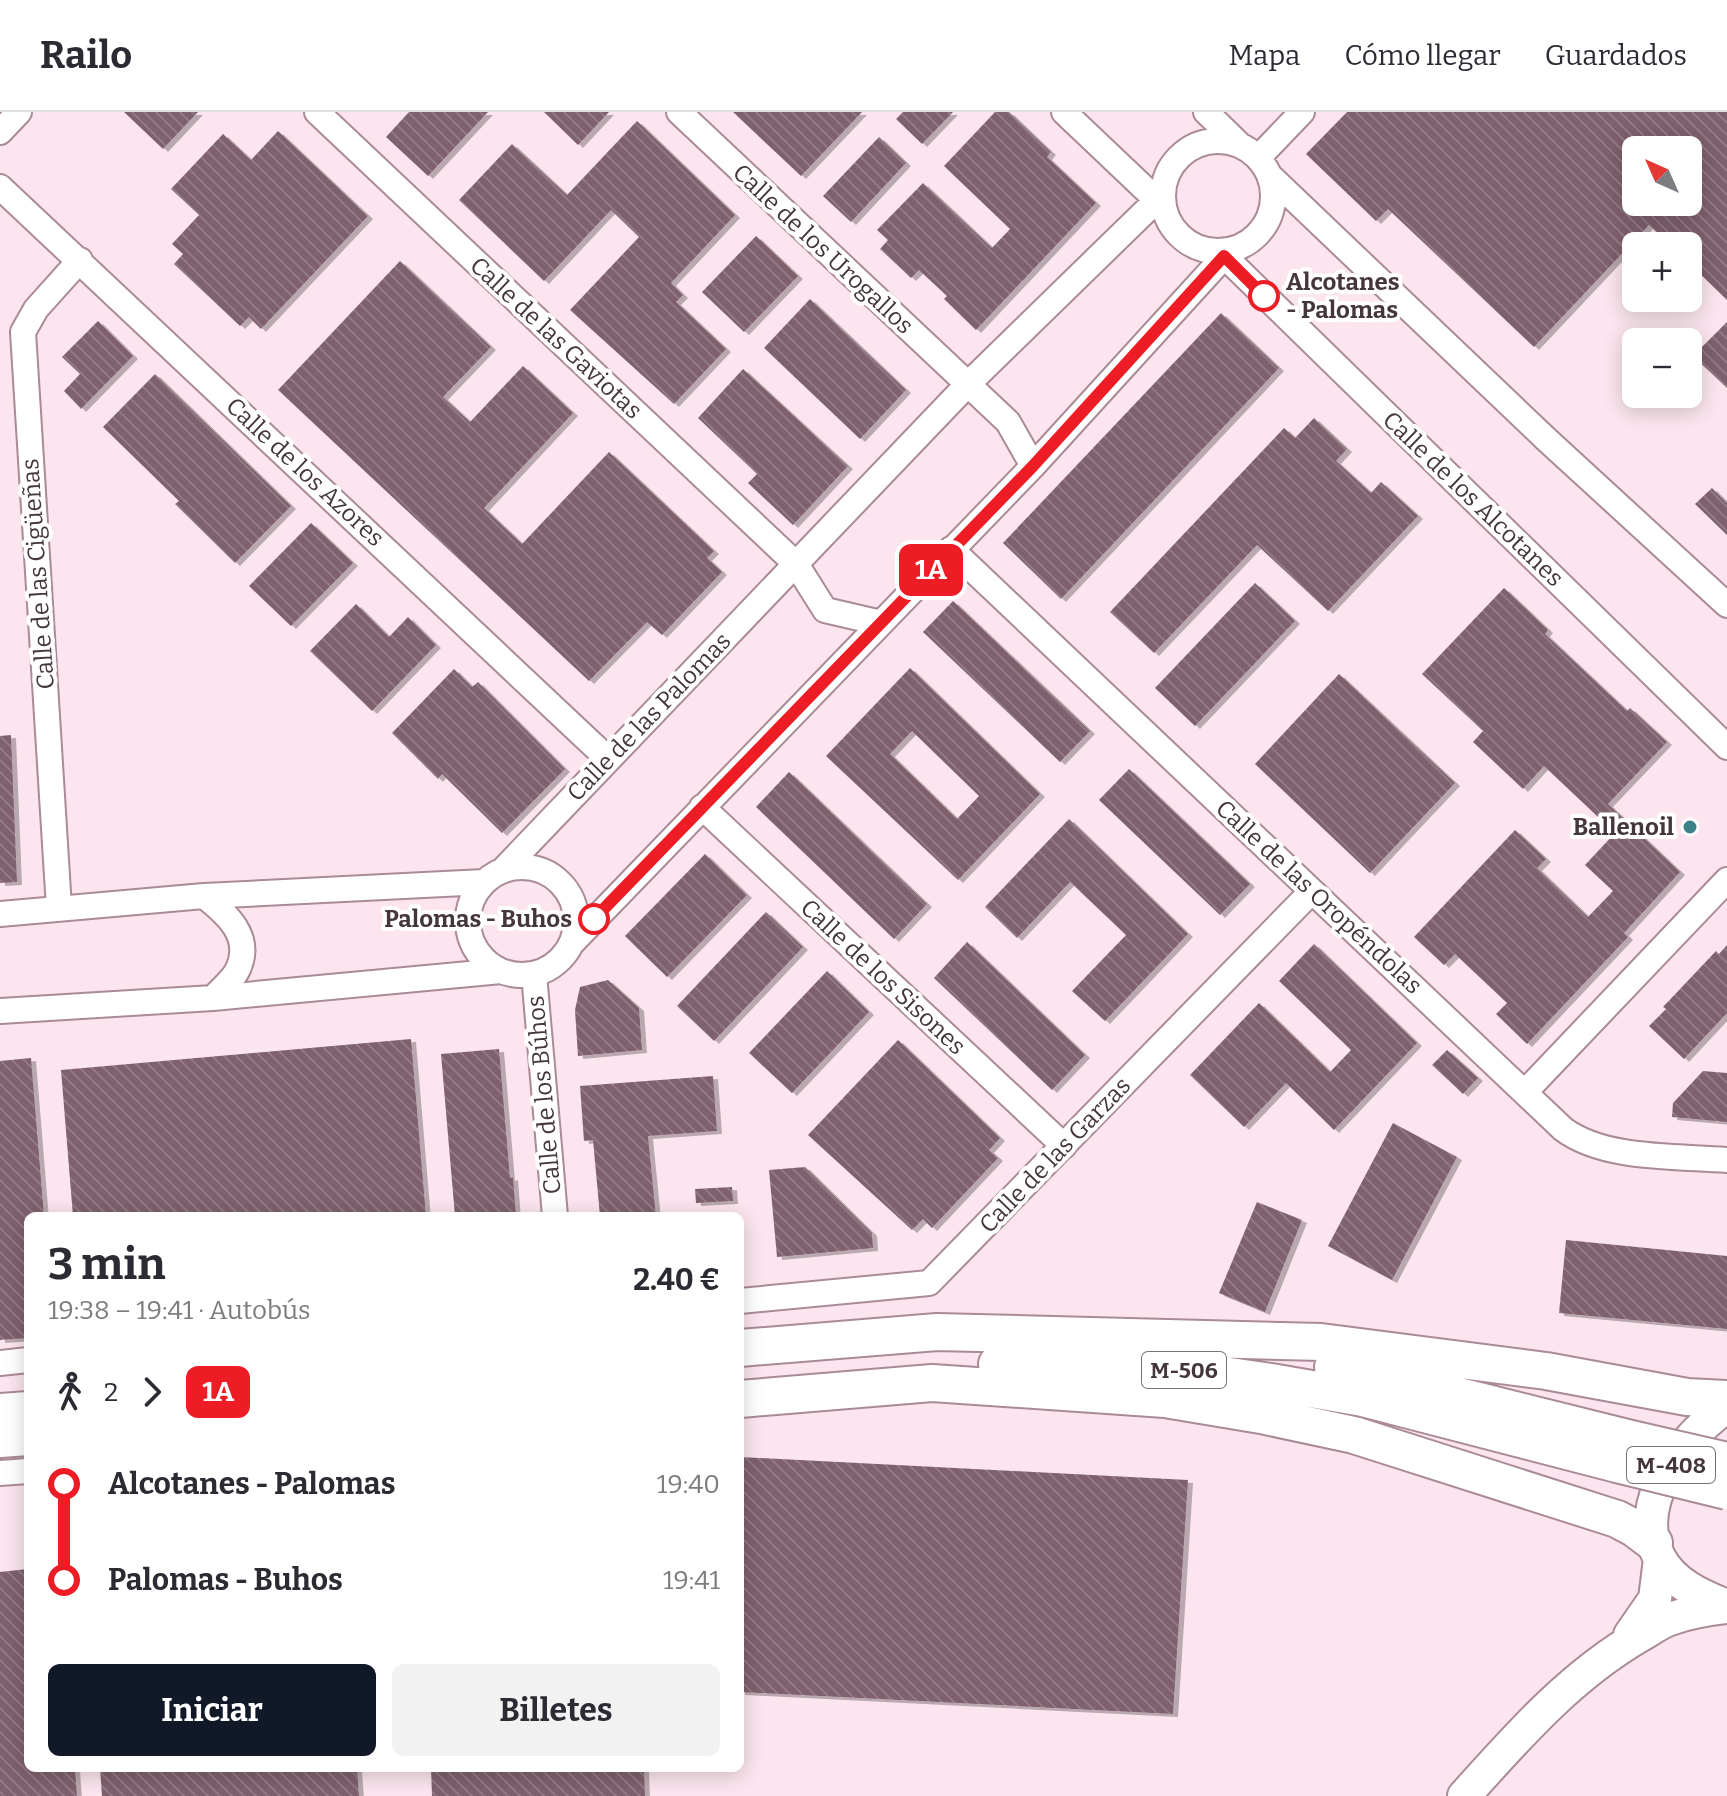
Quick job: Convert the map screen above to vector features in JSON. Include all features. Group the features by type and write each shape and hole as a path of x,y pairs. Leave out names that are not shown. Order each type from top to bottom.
{"highway":[{"name":"M-506","path":"744,1348 937,1332 1138,1338 1367,1373 1622,1451 1727,1491"},
{"path":"1138,1338 1321,1342 1546,1371 1687,1397 1727,1399"},
{"name":"M-506","path":"744,1377 887,1365 1175,1368 1363,1398 1622,1451 1727,1461"},
{"path":"744,1399 932,1383 1165,1399 1261,1415 1354,1435 1617,1519 1634,1528 1657,1551"},
{"path":"0,1387 24,1385"},
{"path":"0,1412 24,1410"},
{"path":"0,1439 24,1437"},
{"path":"0,1449 24,1449"}],"main road":[{"name":"M-408","path":"1620,1647 1643,1620 1655,1599 1657,1551 1651,1525 1660,1484 1690,1440 1712,1416 1727,1406"},
{"name":"M-408","path":"1657,1551 1696,1594 1727,1606"},
{"name":"M-408","path":"1464,1796 1558,1696 1620,1647 1670,1619 1702,1609 1727,1606"}],"street":[{"path":"0,132 19,112"},
{"name":"Calle de las Gaviotas","path":"317,112 796,564"},
{"name":"Calle de los Urogallos","path":"679,112 967,385"},
{"path":"1064,112 1161,200 1178,235 1197,247 1224,252 1239,247 1257,235 1269,217 1273,197 1256,160 1220,141 1199,144 1180,156 1168,173 1161,200"},
{"path":"1206,112 1546,439 1727,605"},
{"path":"1256,160 1302,112"},
{"name":"Calle de los Azores","path":"0,187 608,759"},
{"name":"Calle de las Palomas","path":"493,876 967,385 1161,200"},
{"path":"493,876 474,897 468,914 469,932 475,948 486,962 501,971 518,975 534,974 550,968 564,957 573,942 1033,466 1224,252"},
{"name":"Calle de los Alcotanes","path":"1224,252 1727,747"},
{"name":"Calle de las Cigüeñas","path":"59,908 23,332 36,309 80,260"},
{"path":"967,385 1008,422 1033,466"},
{"name":"Calle de las Oropéndolas","path":"951,549 1576,1139 1611,1150 1727,1160"},
{"path":"796,564 825,610 881,623"},
{"name":"Calle de los Sisones","path":"702,807 1064,1146"},
{"path":"0,914 493,876 519,866 538,869 561,883 575,906 577,924 573,942"},
{"path":"1525,1092 1727,880"},
{"name":"Calle de las Garzas","path":"744,1301 929,1283 1312,891"},
{"path":"204,896 229,916 243,942 238,971 213,998"},
{"path":"0,1011 213,998 501,971"},
{"name":"Calle de los Búhos","path":"534,974 555,1212"},
{"path":"0,1363 24,1360"},
{"path":"0,1473 24,1471"}],"building":[{"path":"124,112 198,112 163,149"},
{"path":"409,112 488,112 428,176 386,137"},
{"path":"544,112 609,112 578,145"},
{"path":"733,112 862,112 801,176"},
{"path":"903,112 953,112 922,144 896,119"},
{"path":"995,112 1009,112 1051,152 1047,157 1096,203 976,330 919,270 911,278 880,249 888,240 877,230 923,183 992,248 1010,229 944,166"},
{"path":"1347,112 1727,112 1727,300 1702,276 1702,232 1656,232 1649,225 1642,232 1622,232 1622,254 1534,347 1388,209 1376,221 1306,154"},
{"path":"637,121 735,215 671,283 683,295 676,302 726,349 674,404 570,310 639,237 611,210 544,281 459,200 512,144 567,195"},
{"path":"278,131 368,216 261,329 249,317 240,326 174,264 183,254 172,244 199,215 171,189 223,134 251,160"},
{"path":"879,137 906,163 851,222 823,196"},
{"path":"756,236 798,276 744,332 702,292"},
{"path":"400,261 491,347 443,397 470,422 523,366 573,413 484,508 522,544 609,452 714,551 707,558 722,572 662,635 647,622 589,681 278,390"},
{"path":"810,299 906,390 860,439 764,348"},
{"path":"1221,313 1279,368 1061,599 1003,543"},
{"path":"98,321 133,356 81,409 64,391 80,374 62,357"},
{"path":"1727,322 1727,388 1702,364 1702,347"},
{"path":"743,369 848,466 793,525 748,483 757,474 698,418"},
{"path":"155,374 291,506 235,563 175,504 179,501 103,427"},
{"path":"1314,418 1347,449 1336,461 1371,493 1381,482 1418,516 1328,611 1257,545 1154,653 1110,612 1284,428 1295,438"},
{"path":"1712,488 1727,503 1727,535 1695,504"},
{"path":"311,523 353,563 291,626 249,586"},
{"path":"1255,583 1295,621 1195,726 1155,688"},
{"path":"1504,588 1548,630 1545,634 1627,711 1630,708 1667,742 1608,804 1680,872 1624,933 1628,937 1527,1044 1496,1014 1507,1003 1455,954 1444,965 1414,937 1515,830 1546,859 1537,868 1588,917 1613,891 1585,865 1615,833 1544,766 1523,789 1473,742 1483,731 1422,674"},
{"path":"953,601 1090,731 1060,762 923,632"},
{"path":"356,604 389,637 408,617 436,645 372,711 310,651"},
{"path":"910,668 1040,794 958,880 826,756","holes":["912,731 979,796 957,819 890,754"]},
{"path":"454,669 472,687 478,682 565,769 502,833 442,774 438,779 392,733"},
{"path":"1339,674 1455,783 1370,873 1255,764"},
{"path":"11,735 17,882 0,883 0,736"},
{"path":"1129,769 1250,884 1220,915 1099,800"},
{"path":"789,772 927,904 894,939 756,807"},
{"path":"1069,819 1188,934 1105,1021 1072,991 1126,935 1070,882 1017,938 985,907"},
{"path":"705,854 747,895 667,977 625,936"},
{"path":"766,912 803,947 714,1041 677,1006"},
{"path":"967,942 1085,1055 1052,1090 934,978"},
{"path":"1314,944 1417,1043 1334,1130 1286,1083 1244,1127 1190,1075 1259,1003 1330,1072 1351,1050 1279,981"},
{"path":"1727,945 1727,1013 1684,1059 1649,1026 1716,951 1719,954"},
{"path":"827,971 869,1012 792,1093 749,1053"},
{"path":"608,980 639,1008 642,1050 578,1056 575,1010 580,987"},
{"path":"411,1039 426,1212 73,1212 61,1070"},
{"path":"898,1040 1000,1138 989,1150 998,1158 932,1228 923,1219 912,1230 808,1135"},
{"path":"499,1049 516,1212 455,1212 441,1054"},
{"path":"1447,1050 1478,1078 1463,1094 1432,1065"},
{"path":"31,1058 44,1212 24,1212 24,1338 0,1340 0,1061"},
{"path":"1703,1071 1727,1073 1727,1122 1672,1117 1673,1103"},
{"path":"713,1076 717,1131 648,1136 656,1212 600,1212 593,1140 584,1141 580,1086"},
{"path":"1393,1123 1457,1157 1392,1280 1328,1246"},
{"path":"805,1167 872,1233 873,1248 777,1257 769,1170"},
{"path":"732,1187 733,1201 696,1203 695,1189"},
{"path":"1257,1202 1302,1220 1265,1312 1219,1293"},
{"path":"1566,1240 1727,1256 1727,1329 1559,1313"},
{"path":"744,1457 1188,1480 1173,1714 744,1692"},
{"path":"24,1569 24,1772 75,1772 77,1796 0,1796 0,1572"},
{"path":"100,1772 357,1772 359,1796 102,1796"},
{"path":"431,1772 644,1772 645,1796 432,1796"}],"bus line":[{"name":"1A","path":"594,919 1033,466 1224,256 1264,296"}],"place":[{"name":"Alcotanes - Palomas","path":"1264,296"},
{"name":"Ballenoil","path":"1690,827"},
{"name":"Palomas - Buhos","path":"594,919"}]}
